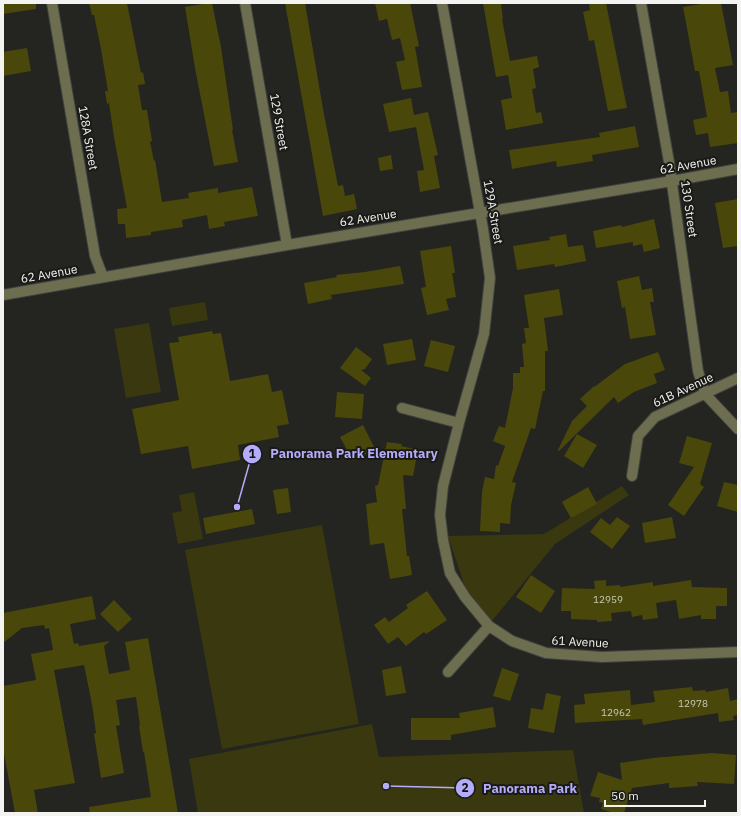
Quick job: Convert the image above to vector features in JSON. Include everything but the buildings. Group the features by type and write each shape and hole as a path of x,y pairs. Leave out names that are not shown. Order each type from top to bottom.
{"street":[{"name":"128A Street","path":"52,3 95,256 103,277"},
{"name":"129 Street","path":"245,3 287,245"},
{"name":"129A Street","path":"442,3 480,213 490,278 484,334 443,486 440,515 443,540 450,572 465,597 489,626"},
{"name":"130 Street","path":"641,3 672,181 698,371 706,394"},
{"name":"62 Avenue","path":"3,295 287,245 738,169"},
{"name":"61B Avenue","path":"632,476 638,436 655,417 738,378"},
{"path":"706,394 738,429"},
{"path":"402,408 459,424"},
{"path":"448,672 489,626"},
{"name":"61 Avenue","path":"489,626 512,641 546,654 602,657 738,652"}],"shaded area":[{"path":"205,302 208,320 172,326 169,308"},
{"path":"149,323 161,392 126,398 114,329"},
{"path":"622,486 629,495 555,544 492,621 468,596 448,536 544,534"},
{"path":"194,492 203,539 178,544 172,513 182,511 179,495"},
{"path":"322,525 359,724 222,749 185,550"},
{"path":"372,724 379,757 573,750 584,813 198,813 189,759"}],"place":[{"name":"Panorama Park Elementary","path":"237,507"},
{"name":"Panorama Park","path":"386,786"}]}
